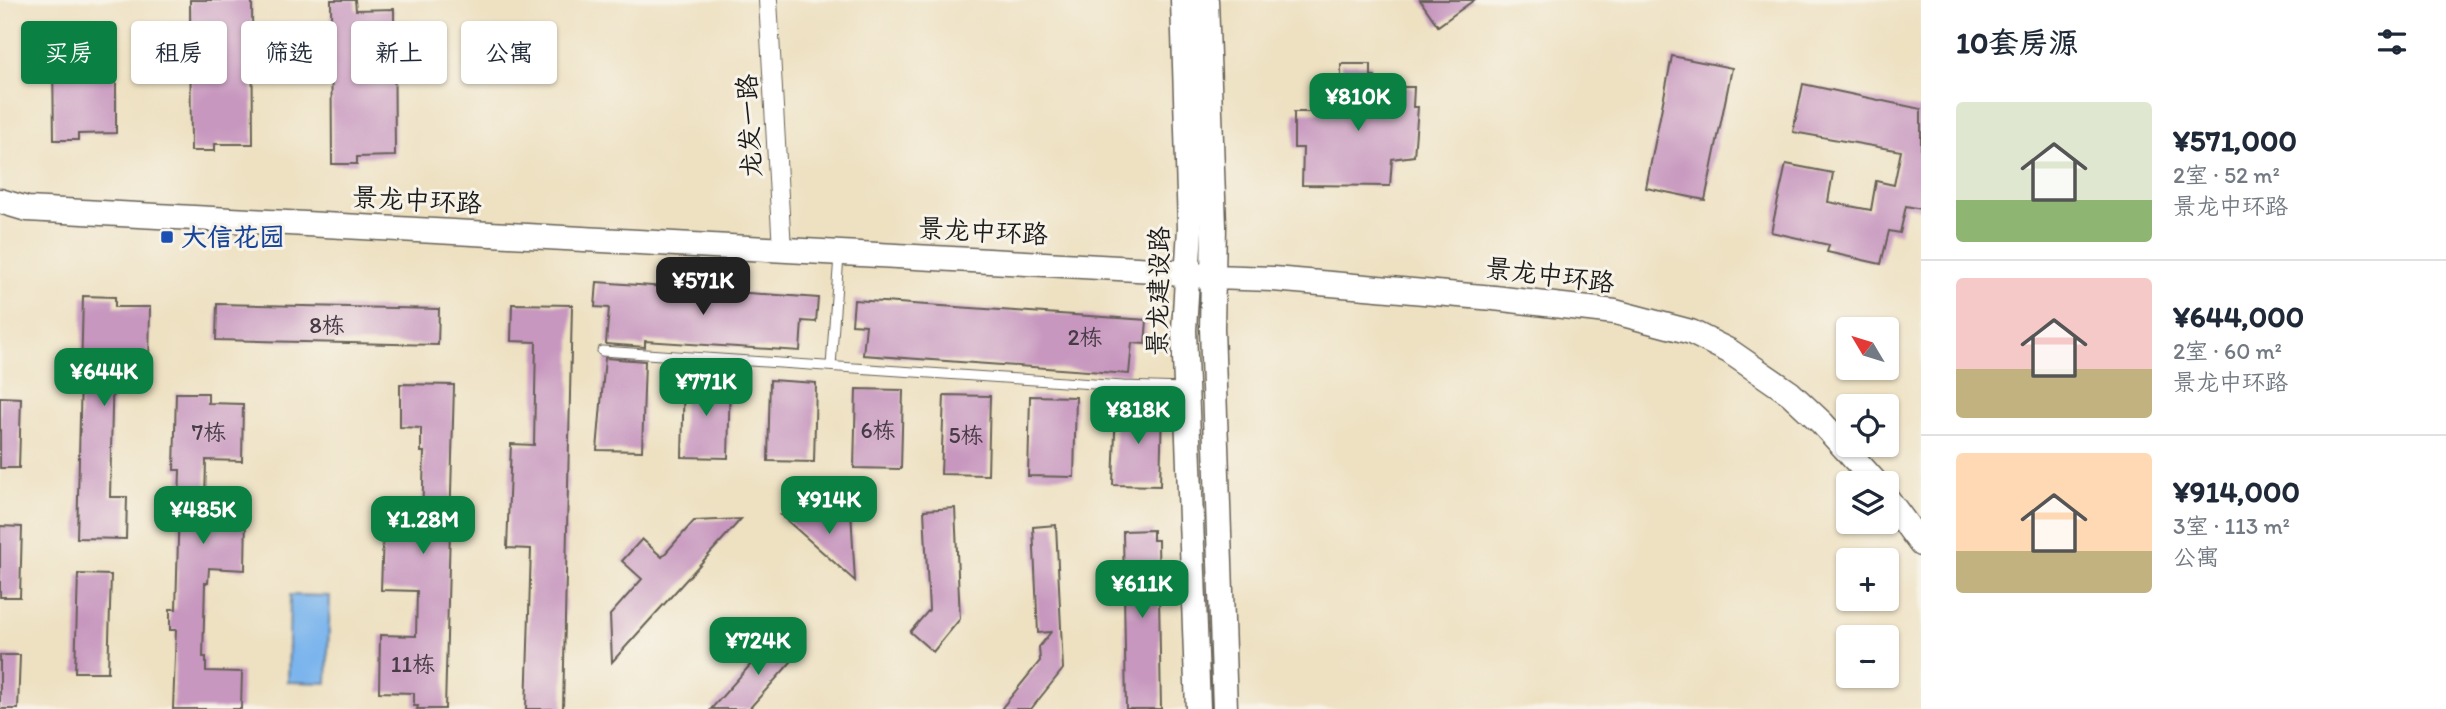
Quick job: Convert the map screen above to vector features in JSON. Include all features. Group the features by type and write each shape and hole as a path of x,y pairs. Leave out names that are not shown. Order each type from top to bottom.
{"street":[{"name":"龙发一路","path":"768,0 782,250"},
{"name":"景龙建设路","path":"1183,0 1190,228 1184,330 1198,709"},
{"name":"景龙建设路","path":"1206,0 1214,226 1212,328 1225,709"},
{"name":"景龙中环路","path":"0,201 27,209 1141,269 1494,298 1615,312 1691,332 1729,351 1790,393 1822,423 1865,471"},
{"name":"景龙中环路","path":"0,215 27,209"},
{"path":"1899,514 1921,544"}],"lane":[{"path":"831,366 839,253"},
{"path":"602,351 1186,388"}],"water":[{"path":"290,595 330,596 327,683 288,682"}],"building":[{"path":"190,0 252,0 252,21 241,21 241,84 253,84 253,144 215,144 215,151 191,151 191,84 227,84 227,21 190,21"},
{"path":"331,0 355,0 356,10 394,9 394,21 351,21 351,84 395,84 395,156 357,157 357,164 332,164 332,84 337,84 337,21 331,21"},
{"path":"1420,0 1474,0 1438,26"},
{"path":"1672,56 1732,68 1705,200 1646,188"},
{"path":"1341,64 1371,64 1371,76 1375,76 1374,87 1414,87 1413,107 1418,107 1414,156 1392,159 1390,186 1302,185 1303,148 1294,148 1294,112 1341,112"},
{"path":"53,84 116,84 116,133 78,134 78,140 54,140"},
{"path":"1803,84 1921,109 1921,209 1906,206 1900,233 1889,231 1881,264 1827,252 1829,245 1771,232 1786,164 1833,173 1828,202 1871,210 1876,181 1894,185 1901,151 1793,132"},
{"path":"597,282 818,298 816,322 802,321 800,351 645,341 645,347 606,344 609,308 595,307"},
{"path":"83,296 115,297 115,307 150,307 149,364 113,364 110,497 127,497 126,539 77,538"},
{"path":"854,300 1147,320 1145,344 1132,343 1129,374 863,355 866,325 852,324"},
{"path":"217,304 439,309 438,345 216,340"},
{"path":"512,304 572,305 563,709 526,709 531,549 507,548 511,444 534,445 536,342 511,341"},
{"path":"605,358 645,361 642,451 597,450"},
{"path":"684,378 730,379 728,458 682,457"},
{"path":"770,380 816,383 814,462 768,461"},
{"path":"400,384 454,385 445,709 417,709 418,706 414,706 414,693 379,692 380,635 416,636 417,591 381,590 383,533 418,534 419,520 422,520 424,452 421,452 421,428 400,427"},
{"path":"856,389 903,390 901,469 854,468"},
{"path":"176,393 208,393 208,403 243,404 242,461 206,460 205,502 211,502 211,511 246,513 245,570 209,568 208,583 205,583 203,657 206,657 206,671 242,672 241,709 173,709 176,630 170,630 170,609 176,609 180,470 174,470"},
{"path":"944,395 990,396 988,475 941,474"},
{"path":"1030,396 1076,397 1074,477 1028,476"},
{"path":"0,397 21,398 19,468 0,468"},
{"path":"1116,406 1162,407 1160,486 1113,485"},
{"path":"955,508 960,619 933,652 910,632 929,610 924,510"},
{"path":"851,511 855,581 781,515"},
{"path":"741,519 612,662 610,615 642,579 622,561 642,539 662,557 694,521"},
{"path":"1056,525 1063,669 1031,709 1001,709 1040,661 1039,647 1051,632 1038,633 1033,527"},
{"path":"0,526 22,527 20,597 0,597"},
{"path":"1153,530 1153,540 1158,540 1161,709 1126,709 1123,531"},
{"path":"78,574 111,575 108,672 75,672"},
{"path":"777,635 798,654 749,709 711,709"},
{"path":"0,655 20,655 18,709 0,709"}],"place":[{"name":"大信花园","path":"167,237"}]}
